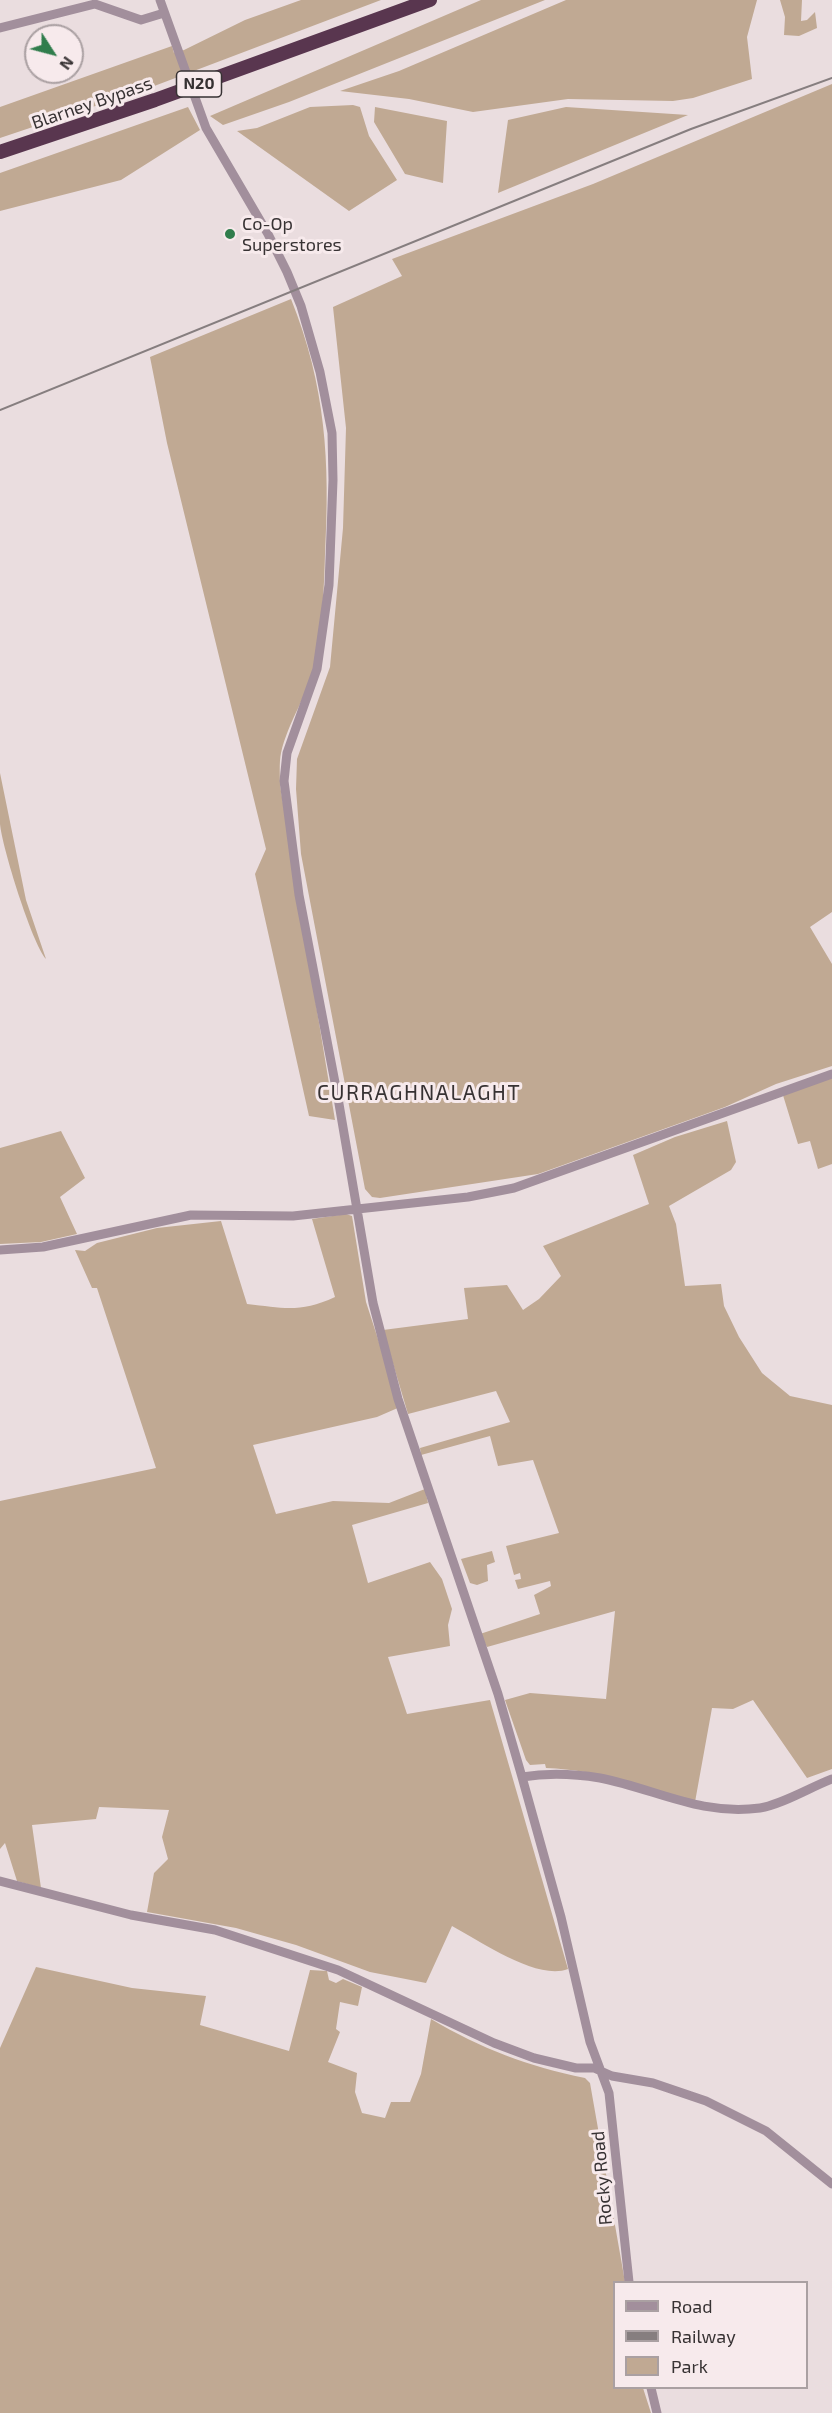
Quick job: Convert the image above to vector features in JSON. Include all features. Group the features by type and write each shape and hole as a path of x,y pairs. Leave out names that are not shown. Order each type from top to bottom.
{"highway":[{"name":"Blarney Bypass","path":"0,152 155,100 430,0"}],"street":[{"name":"Rocky Road","path":"160,0 206,128 268,234 287,272 301,306 320,372 332,433 333,480 329,585 317,669 287,753 284,781 299,895 338,1098 373,1303 398,1399 498,1695 561,1917 590,2042 609,2093 629,2281"},
{"path":"0,28 95,4 141,20 164,13"},
{"path":"0,1250 43,1247 191,1215 293,1216 468,1197 514,1188 832,1074"},
{"path":"522,1776 543,1774 599,1778 692,1806 734,1809 762,1808 832,1779"},
{"path":"0,1881 131,1915 215,1930 338,1970 506,2048 564,2066 594,2068 612,2076 653,2083 706,2101 766,2131 832,2184"},
{"path":"651,2389 657,2413"}],"green space":[{"path":"301,0 381,0 149,88 0,138 0,107 65,84 84,84 84,77 172,46 174,53 184,50 245,20"},
{"path":"481,0 545,0 289,102 223,125 210,116"},
{"path":"566,0 757,0 747,37 752,79 693,98 673,101 568,99 473,112 409,99 340,91 399,71"},
{"path":"780,0 802,0 801,21 807,20 815,12 817,28 799,36 784,35 785,17"},
{"path":"832,84 832,912 810,927 832,964 832,1066 776,1084 725,1107 538,1174 380,1198 372,1197 365,1189 301,854 296,789 297,759 330,667 343,528 346,428 333,307 402,276 392,259 593,184"},
{"path":"353,105 360,107 369,136 397,180 349,211 237,131 257,128 310,107"},
{"path":"188,107 200,130 121,180 0,211 0,173"},
{"path":"375,107 447,121 443,183 405,174 374,122"},
{"path":"566,107 688,115 498,193 508,120"},
{"path":"291,299 303,331 318,394 326,456 327,488 323,596 315,663 284,742 281,753 280,785 335,1120 309,1116 255,874 266,849 167,443 150,357"},
{"path":"0,773 26,900 46,959 33,934 6,853 0,824"},
{"path":"832,1074 832,1164 818,1169 810,1141 798,1144 782,1092"},
{"path":"727,1121 736,1162 731,1170 669,1206 676,1224 685,1286 721,1284 724,1306 739,1337 762,1373 790,1396 832,1405 832,1769 807,1778 753,1700 733,1709 712,1708 695,1802 622,1780 566,1769 546,1768 545,1764 530,1765 526,1760 505,1700 530,1693 606,1699 615,1611 487,1647 480,1634 540,1614 534,1595 551,1586 550,1581 518,1589 515,1580 521,1579 520,1573 514,1575 506,1546 559,1533 533,1460 498,1466 490,1436 421,1455 420,1448 510,1422 496,1391 408,1414 383,1330 468,1319 464,1288 507,1285 523,1310 539,1299 561,1276 543,1246 649,1204 633,1155 675,1137"},
{"path":"61,1131 85,1178 60,1197 77,1234 41,1242 0,1244 0,1148"},
{"path":"346,1214 352,1216 366,1302 400,1407 377,1417 253,1445 276,1514 333,1501 389,1503 425,1489 428,1503 352,1525 368,1583 430,1562 442,1579 452,1609 448,1625 450,1646 388,1657 407,1714 490,1700 568,1969 555,1971 525,1965 452,1926 426,1983 370,1972 296,1945 236,1928 147,1912 154,1873 168,1859 162,1837 169,1810 99,1807 96,1819 32,1825 41,1888 17,1881 5,1843 0,1849 0,1501 156,1468 97,1288 92,1288 75,1250 85,1251 97,1243 157,1228 221,1221 247,1304 282,1308 302,1307 335,1297 312,1219"},
{"path":"492,1551 495,1562 487,1565 488,1581 477,1585 470,1583 461,1559"},
{"path":"36,1967 132,1988 206,1996 200,2025 289,2051 310,1970 327,1971 329,1980 336,1983 343,1979 362,1987 358,2006 340,2002 336,2029 340,2032 328,2062 357,2073 355,2092 362,2113 385,2118 391,2102 410,2102 421,2074 431,2019 505,2055 585,2078 590,2083 625,2281 613,2281 613,2389 643,2389 651,2413 0,2413 0,2048"}],"railway":[{"path":"0,410 691,129 832,78"}],"place":[{"name":"Co-Op Superstores","path":"230,234"}],"district":[{"name":"CURRAGHNALAGHT","path":"419,1093"}]}
